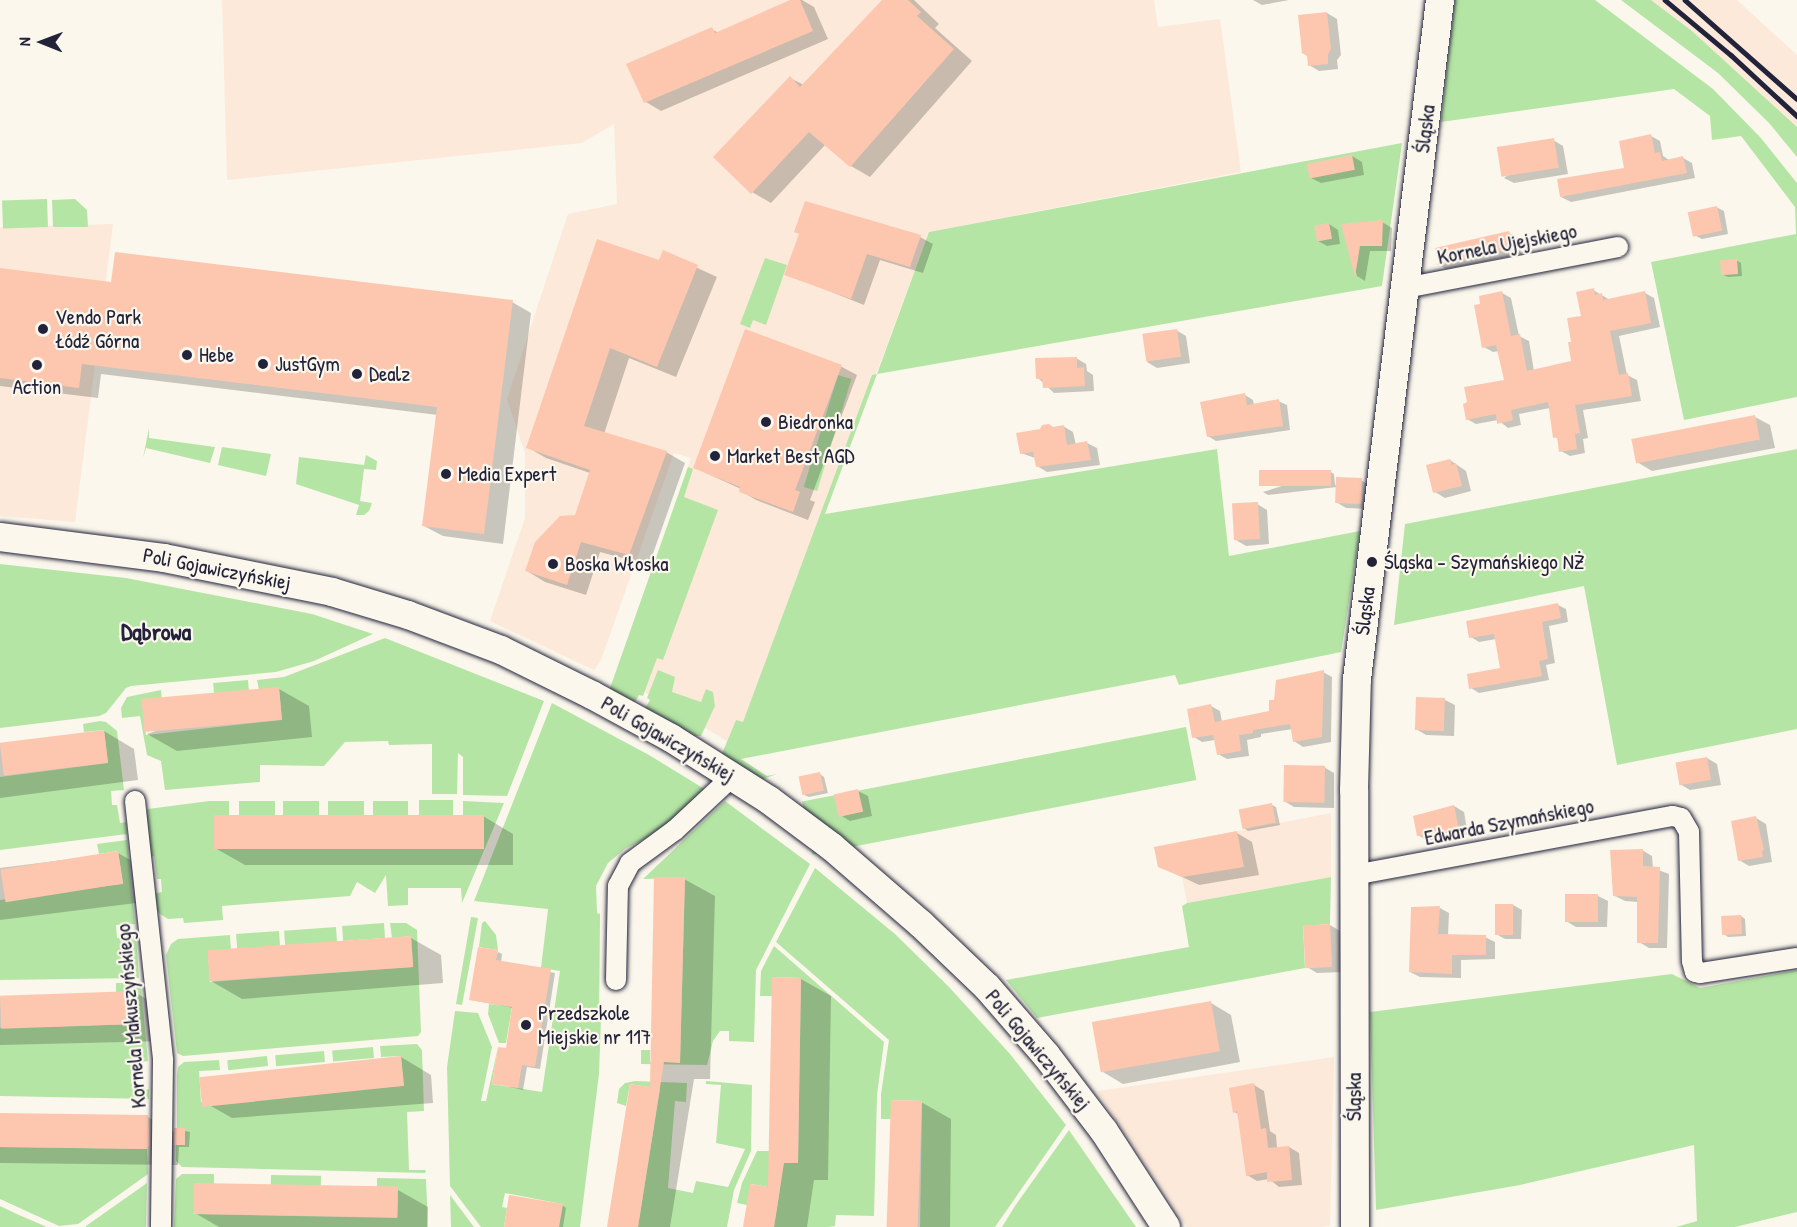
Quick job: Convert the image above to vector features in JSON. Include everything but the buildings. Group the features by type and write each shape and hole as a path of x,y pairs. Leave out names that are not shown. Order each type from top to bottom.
{"street":[{"name":"Śląska","path":"1355,1227 1354,875 1357,680 1440,0"},
{"name":"Kornela Ujejskiego","path":"1405,288 1618,247"},
{"name":"Poli Gojawiczyńskiej","path":"0,537 164,558 247,573 332,592 408,615 501,650 592,695 733,776 832,847 921,924 987,987 1046,1055 1104,1131 1166,1227"},
{"path":"616,981 618,886 630,863 675,830 733,776"},
{"name":"Kornela Makuszyńskiego","path":"135,801 163,1060 161,1227"},
{"name":"Edwarda Szymańskiego","path":"1354,875 1673,816 1681,818 1689,832 1693,968 1700,974 1797,958"}],"shaded area":[{"path":"222,0 1154,0 1158,27 1220,19 1241,172 929,232 746,724 736,720 727,741 615,675 691,458 674,453 601,660 594,670 490,621 525,518 525,453 507,399 568,214 617,204 614,124 582,143 227,180"},
{"path":"1651,0 1737,0 1797,55 1797,127 1692,31"},
{"path":"113,224 75,522 0,516 0,227"},
{"path":"1331,813 1331,877 1187,903 1182,877 1158,867 1154,847"},
{"path":"1334,1057 1330,1226 1187,1227 1097,1091"}],"green space":[{"path":"1455,0 1595,0 1713,89 1760,137 1797,183 1797,397 1684,420 1651,262 1796,234 1795,207 1741,136 1712,140 1710,116 1674,89 1441,122"},
{"path":"1621,0 1651,0 1692,31 1797,127 1797,157 1769,123 1718,73"},
{"path":"1402,143 1382,286 877,374 929,232"},
{"path":"47,199 48,227 3,229 2,201"},
{"path":"75,199 87,210 88,227 53,227 52,200"},
{"path":"765,258 787,265 766,325 753,320 750,328 740,324"},
{"path":"877,374 825,514 1217,449 1229,556 1360,531 1341,652 1179,685 1175,675 741,759 767,776 777,774 757,780 721,756 736,720 743,722 872,375"},
{"path":"838,375 851,379 817,491 804,487"},
{"path":"149,428 149,438 215,447 210,463 146,448 143,458"},
{"path":"222,447 271,454 266,476 218,465"},
{"path":"1797,449 1797,729 1617,765 1584,586 1394,625 1405,524"},
{"path":"366,455 377,461 376,470 364,469 360,501 372,503 369,511 364,515 356,515 359,505 296,484 299,457 364,465"},
{"path":"688,467 693,469 684,497 718,510 663,660 657,658 643,696 639,695 634,704 609,691"},
{"path":"0,564 126,578 312,614 373,634 314,661 276,672 131,686 126,688 106,713 99,716 0,728"},
{"path":"385,638 544,701 507,796 463,795 463,757 458,753 457,794 432,794 432,744 389,745 388,741 345,742 324,766 260,765 260,782 165,790 161,761 147,755 140,716 122,718 121,708 127,697 161,690 162,700 142,702 146,735 282,720 279,688 259,690 257,680 284,677"},
{"path":"658,670 675,677 672,692 701,702 706,689 713,692 715,706 701,736 689,736 644,710 650,700 647,698"},
{"path":"248,680 249,691 214,694 213,683"},
{"path":"552,703 649,755 711,793 680,822 626,848 608,863 596,886 597,913 600,914 599,1074 580,1227 559,1227 562,1204 505,1193 502,1207 507,1208 504,1227 481,1227 450,1186 447,1067 455,1011 478,1013 492,1047 481,1101 486,1101 498,1047 492,1084 542,1092 560,971 541,968 548,909 474,901"},
{"path":"106,722 117,731 124,790 111,791 112,805 117,805 120,823 126,822 127,834 0,850 0,777 108,763 104,730 84,732 83,724"},
{"path":"1186,727 1196,780 812,855 802,802"},
{"path":"419,800 453,800 453,815 419,815"},
{"path":"209,801 229,801 229,815 214,816 214,849 463,815 463,801 504,803 462,903 461,888 408,888 408,905 388,906 386,875 375,893 357,882 350,896 222,906 223,920 184,923 183,918 168,919 154,906 153,894 162,892 161,879 157,879 154,856 150,857 145,813 148,809"},
{"path":"239,801 275,801 275,815 239,815"},
{"path":"283,801 319,801 319,815 283,815"},
{"path":"328,801 364,801 364,815 328,815"},
{"path":"373,801 408,801 408,815 373,815"},
{"path":"725,801 810,864 756,970 754,1042 729,1041 729,1031 720,1031 713,1041 707,1065 641,1064 641,1050 650,1050 650,1062 680,1062 685,878 643,879"},
{"path":"127,840 135,924 116,925 117,938 136,936 139,978 0,980 0,900 123,884 118,851 99,854 97,844"},
{"path":"815,868 895,934 949,987 1010,1054 1066,1125 995,1227 920,1227 922,1101 891,1100 891,1119 881,1119 881,1094 889,1040 776,942"},
{"path":"1331,877 1330,924 1303,926 1305,968 1037,1018 1006,980 1189,947 1182,906 1187,903"},
{"path":"471,917 478,918 462,1005 456,1004"},
{"path":"485,921 496,935 498,950 479,947 482,923"},
{"path":"384,923 385,938 343,941 342,926"},
{"path":"390,923 406,923 417,930 421,1032 418,1036 183,1056 177,1053 166,955 171,944 178,939 230,935 231,950 208,952 210,982 413,967 411,936 392,938"},
{"path":"336,927 337,942 285,946 284,931"},
{"path":"279,931 280,946 237,949 236,934"},
{"path":"774,946 884,1042 877,1095 874,1216 836,1215 835,1226 828,1227 774,1227 780,1189 751,1184 747,1205 737,1203 742,1183 757,1151 769,1151 769,1163 798,1163 801,978 772,977 772,996 760,996 761,971"},
{"path":"1797,970 1797,1212 1735,1227 1676,1227 1697,1221 1694,1145 1520,1185 1376,1210 1370,1012 1672,974 1700,988"},
{"path":"116,983 137,983 141,987 148,1061 142,1062 142,1070 131,1071 131,1083 145,1083 145,1090 149,1089 149,1099 0,1096 0,1028 137,1024 136,992 116,992"},
{"path":"489,1004 512,1007 506,1043 499,1043 488,1014"},
{"path":"417,1044 422,1050 424,1111 407,1112 409,1170 426,1170 425,1173 182,1167 176,1161 176,1145 185,1145 185,1128 177,1128 177,1075 178,1067 184,1062 219,1060 220,1070 199,1071 201,1102 403,1086 401,1056 381,1057 380,1046"},
{"path":"373,1047 374,1058 333,1062 332,1051"},
{"path":"324,1051 325,1062 276,1066 275,1055"},
{"path":"267,1056 268,1066 228,1070 227,1060"},
{"path":"635,1081 687,1083 686,1102 675,1101 668,1188 693,1193 696,1181 728,1187 745,1149 716,1143 721,1085 706,1084 706,1081 752,1085 751,1151 734,1190 727,1227 638,1227 660,1089 630,1084 626,1106 617,1103 619,1089 625,1083"},
{"path":"1069,1130 1136,1227 1002,1227 1015,1206"},
{"path":"0,1147 147,1149 148,1174 78,1224 59,1226 0,1199"},
{"path":"182,1174 214,1174 214,1184 193,1214 397,1218 398,1188 377,1187 377,1178 426,1179 428,1227 174,1227 176,1179"},
{"path":"271,1175 321,1176 321,1186 271,1185"},
{"path":"147,1183 146,1227 86,1227 86,1226"},
{"path":"450,1195 474,1227 451,1227"},
{"path":"0,1206 19,1215 47,1227 0,1227"}],"railway":[{"path":"1665,0 1731,55 1797,116"},
{"path":"1685,0 1797,99"}],"place":[{"name":"Vendo Park Łódź Górna","path":"43,329"},
{"name":"Hebe","path":"187,355"},
{"name":"JustGym","path":"263,364"},
{"name":"Action","path":"37,365"},
{"name":"Dealz","path":"357,374"},
{"name":"Biedronka","path":"766,422"},
{"name":"Market Best AGD","path":"715,456"},
{"name":"Media Expert","path":"446,474"},
{"name":"Śląska - Szymańskiego NŻ","path":"1372,562"},
{"name":"Boska Włoska","path":"553,564"},
{"name":"Przedszkole Miejskie nr 117","path":"526,1025"}],"district":[{"name":"Dąbrowa","path":"156,632"}]}
